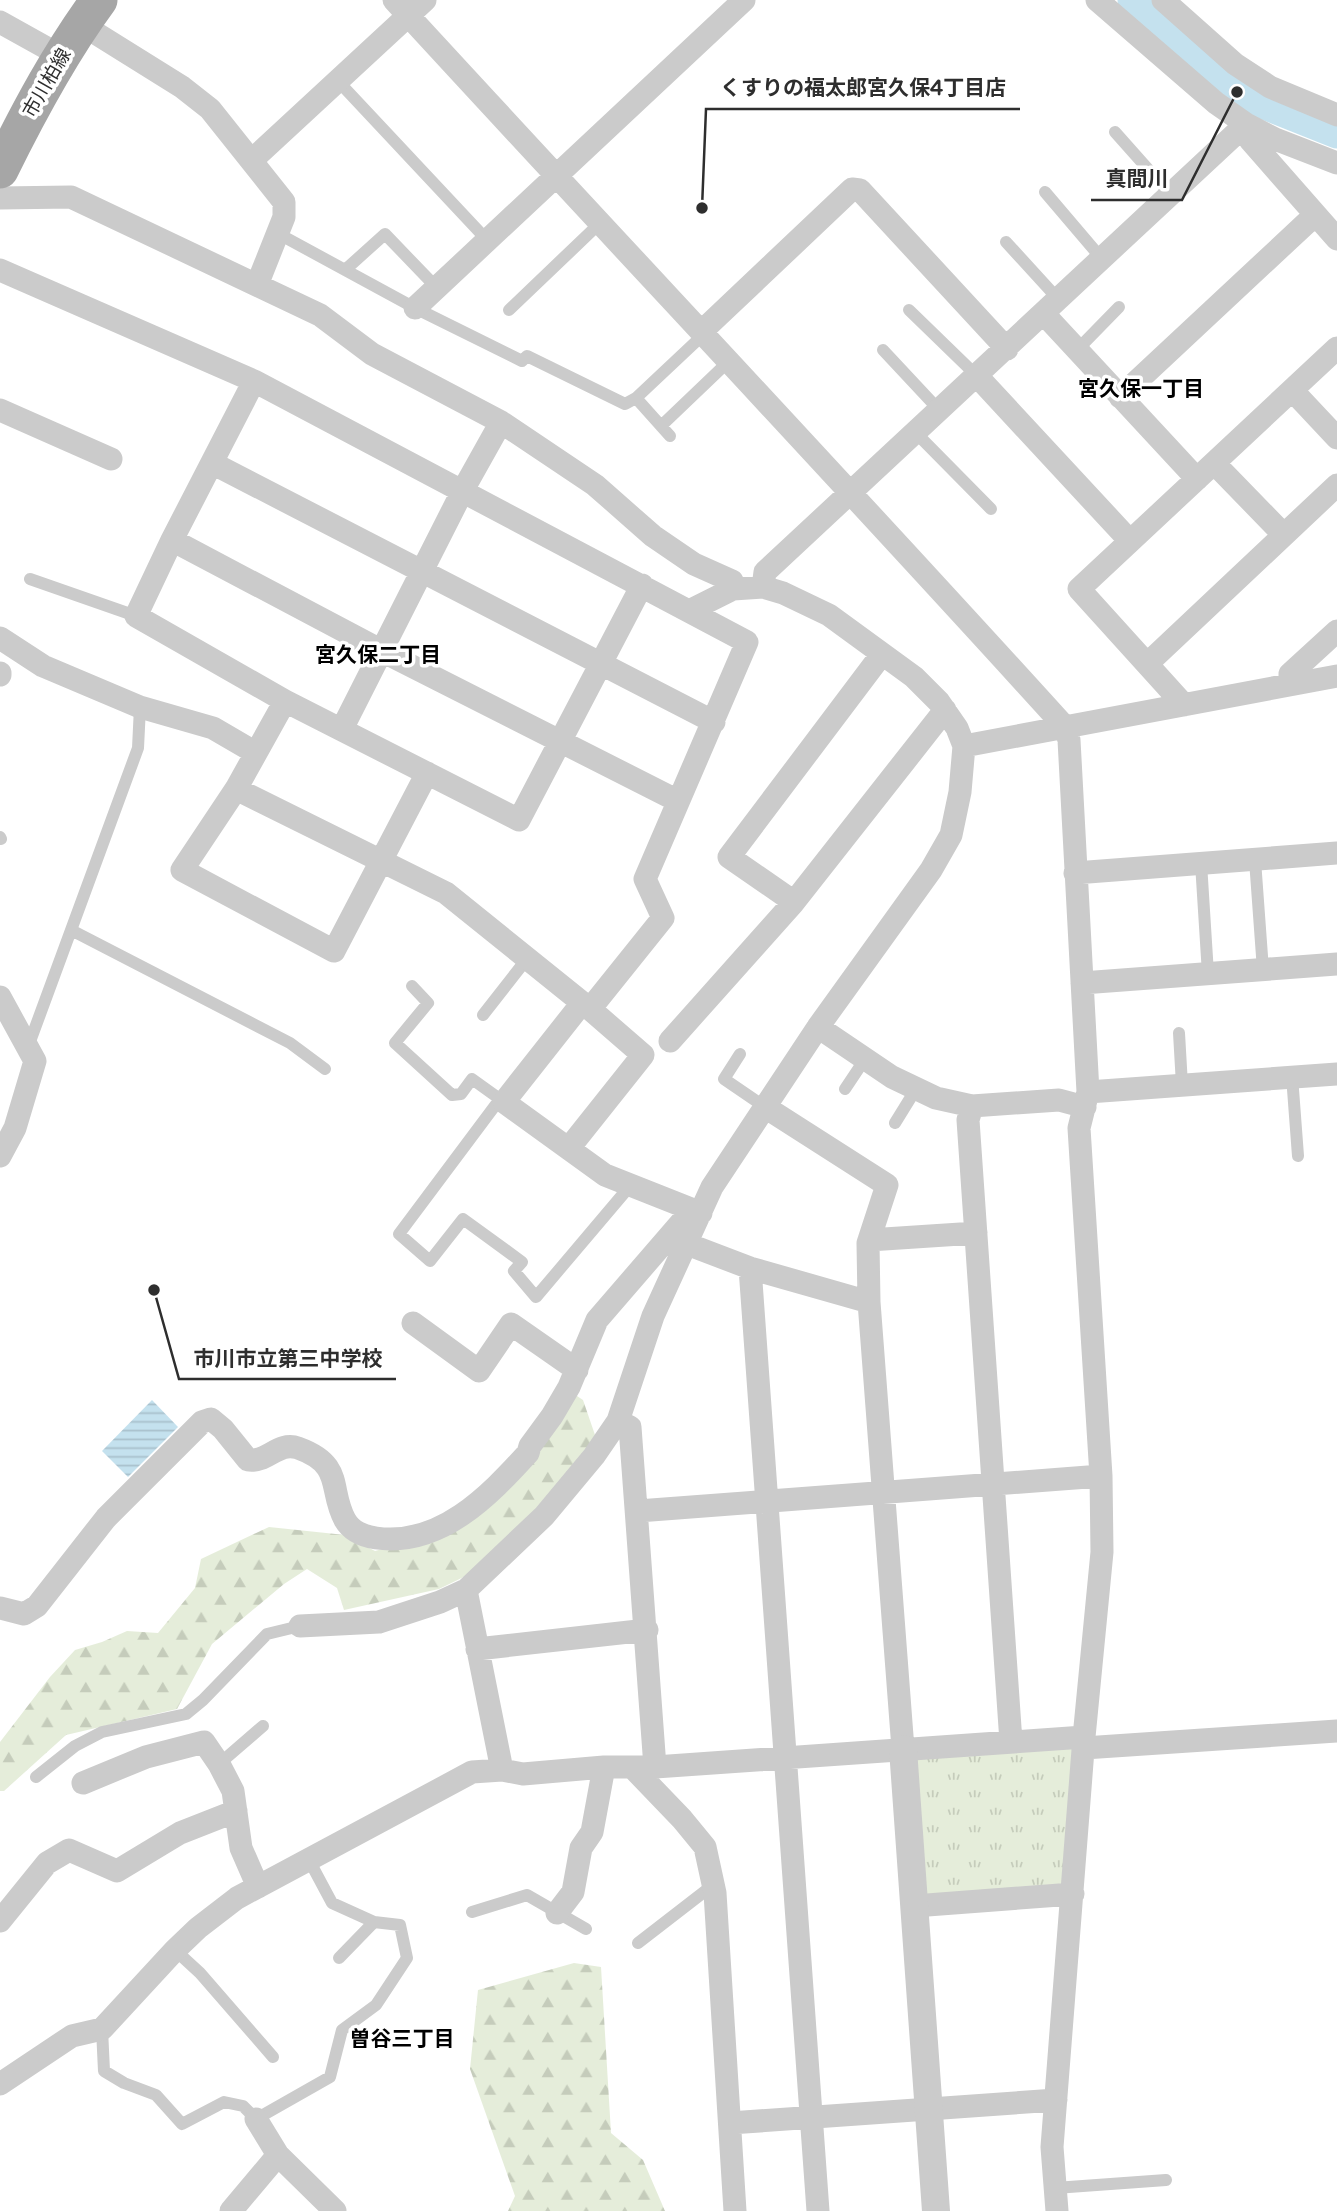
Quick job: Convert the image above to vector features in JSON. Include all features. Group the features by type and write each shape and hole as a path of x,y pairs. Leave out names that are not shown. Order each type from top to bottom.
{"main road":[{"name":"市川柏線","path":"0,170 29,112 90,12"}],"street":[{"path":"415,308 744,0"},
{"path":"1097,0 1216,103 1275,139 1337,163"},
{"path":"1163,0 1236,64 1270,87 1337,115"},
{"path":"252,160 338,81 409,5 556,176 851,491 1065,727 1069,740 1082,983 1087,1100 1079,1128 1101,1476 1102,1552 1052,2147 1056,2200"},
{"path":"90,12 211,109 284,202 284,218 257,285"},
{"path":"0,22 61,56"},
{"path":"762,587 765,572 1247,124"},
{"path":"1247,124 1250,140 1337,239"},
{"path":"702,333 852,189 860,190 1007,349"},
{"path":"0,198 71,197 320,316 372,354 501,422 595,485 653,536 684,557 732,581 733,589"},
{"path":"1120,397 1315,215"},
{"path":"0,270 254,381 642,584 747,642 645,879 663,918 502,1101 605,1175 697,1212"},
{"path":"1051,307 1077,350 1197,479"},
{"path":"1184,705 1079,589 1337,348"},
{"path":"977,376 1130,541"},
{"path":"254,381 136,616 285,701 519,820 642,584"},
{"path":"1293,390 1337,438"},
{"path":"0,410 111,459"},
{"path":"342,729 463,490 501,422"},
{"path":"212,463 714,722"},
{"path":"1214,463 1284,535"},
{"path":"1146,664 1337,485"},
{"path":"172,540 678,801"},
{"path":"0,1608 24,1614 37,1606 106,1518 202,1422 211,1419 223,1429 248,1460 255,1461 288,1446 299,1448 324,1464 332,1474 344,1519 364,1536 405,1538 429,1533 448,1523 492,1491 528,1453 578,1370 597,1320 697,1212 818,1027 931,870 951,835 960,792 964,746 957,727 945,710 914,677 829,615 783,593 762,587 733,589 689,611"},
{"path":"1290,683 1290,674 1337,631"},
{"path":"0,638 43,666 140,707 213,728 256,753"},
{"path":"794,902 729,857 882,654"},
{"path":"964,746 1337,676"},
{"path":"285,701 236,789 182,870 334,951 427,773"},
{"path":"670,1041 794,902 945,710"},
{"path":"236,789 446,894 643,1055 569,1148"},
{"path":"1075,873 1337,853"},
{"path":"1082,983 1337,964"},
{"path":"0,997 35,1061 15,1128 0,1156"},
{"path":"818,1027 892,1077 936,1098 972,1106 1087,1100 1182,1085 1337,1074"},
{"path":"972,1106 968,1120 1011,1742"},
{"path":"765,1107 887,1185 869,1240 869,1302 936,2211"},
{"path":"300,1626 379,1622 440,1602 466,1590 544,1516 594,1456 618,1421 653,1316 687,1244 697,1212"},
{"path":"869,1240 976,1233"},
{"path":"687,1244 750,1268 869,1302"},
{"path":"750,1268 818,2211"},
{"path":"413,1323 479,1371 511,1324 578,1370"},
{"path":"618,1421 630,1427 647,1630 644,1768 705,1847 713,1885 735,2211"},
{"path":"638,1511 1101,1476"},
{"path":"466,1590 502,1770"},
{"path":"477,1648 647,1630"},
{"path":"2,2079 72,2036 102,2029 198,1928 237,1898 472,1772 502,1770 523,1774 604,1767 644,1768 1011,1742 1084,1742 1337,1731"},
{"path":"83,1783 146,1757 204,1742 233,1791 242,1847 258,1887"},
{"path":"557,1913 573,1892 581,1847 592,1832 604,1767"},
{"path":"0,1921 47,1863 69,1850 117,1871 180,1833 236,1811"},
{"path":"914,1906 1073,1894"},
{"path":"730,2123 1056,2099"},
{"path":"256,2119 278,2155 335,2211"},
{"path":"231,2211 278,2155"}],"lane":[{"path":"338,81 487,240"},
{"path":"1115,132 1171,195"},
{"path":"1045,192 1102,259"},
{"path":"509,310 600,223"},
{"path":"277,233 415,308 523,362 527,356 625,404 636,398 702,333"},
{"path":"345,270 385,234 437,288"},
{"path":"1006,242 1051,307"},
{"path":"1077,350 1119,307"},
{"path":"909,310 977,376"},
{"path":"883,350 940,411"},
{"path":"661,426 728,362"},
{"path":"636,398 670,436"},
{"path":"916,433 991,509"},
{"path":"30,579 136,616"},
{"path":"27,1047 138,748 140,707"},
{"path":"1255,859 1263,970"},
{"path":"1201,863 1208,974"},
{"path":"71,930 290,1043 325,1069"},
{"path":"483,1015 526,960"},
{"path":"412,986 428,1003 394,1043 452,1095 461,1094 472,1079 502,1101 399,1234 430,1261 463,1219 522,1262 513,1271 536,1297 630,1186"},
{"path":"1179,1032 1182,1085"},
{"path":"740,1055 724,1079 765,1107"},
{"path":"845,1089 865,1059"},
{"path":"1292,1076 1298,1156"},
{"path":"895,1123 916,1089"},
{"path":"36,1777 75,1746 102,1732 186,1714 267,1634 300,1626"},
{"path":"219,1765 264,1726"},
{"path":"102,2029 104,2071 124,2083 156,2095 182,2124 224,2102 243,2106 256,2119 330,2077 342,2030 376,2005 407,1958 400,1925 373,1922 332,1903 309,1860"},
{"path":"638,1943 713,1885"},
{"path":"472,1912 527,1895 586,1929"},
{"path":"339,1958 373,1922"},
{"path":"175,1951 200,1973 273,2057"},
{"path":"1056,2200 1167,2180"}],"green space":[{"path":"574,1394 583,1400 595,1435 586,1458 476,1571 439,1589 344,1610 337,1588 307,1569 284,1584 212,1644 177,1709 66,1735 4,1791 0,1791 0,1742 50,1677 75,1650 127,1631 158,1633 195,1588 201,1559 269,1527 345,1535 375,1551 452,1530"},
{"path":"1084,1737 1073,1894 914,1906 903,1749"},
{"path":"574,1963 601,1967 611,2133 643,2160 665,2211 508,2211 515,2196 470,2069 478,1990"}],"water":[{"path":"152,1400 178,1427 128,1477 102,1451"}],"waterway":[{"path":"1134,0 1237,92 1337,132"}],"place":[{"name":"真間川","path":"1237,92"},
{"name":"くすりの福太郎宮久保4丁目店","path":"702,208"},
{"name":"市川市立第三中学校","path":"154,1290"}],"district":[{"name":"宮久保一丁目","path":"1141,389"},
{"name":"宮久保二丁目","path":"378,655"},
{"name":"曽谷三丁目","path":"402,2039"}]}
